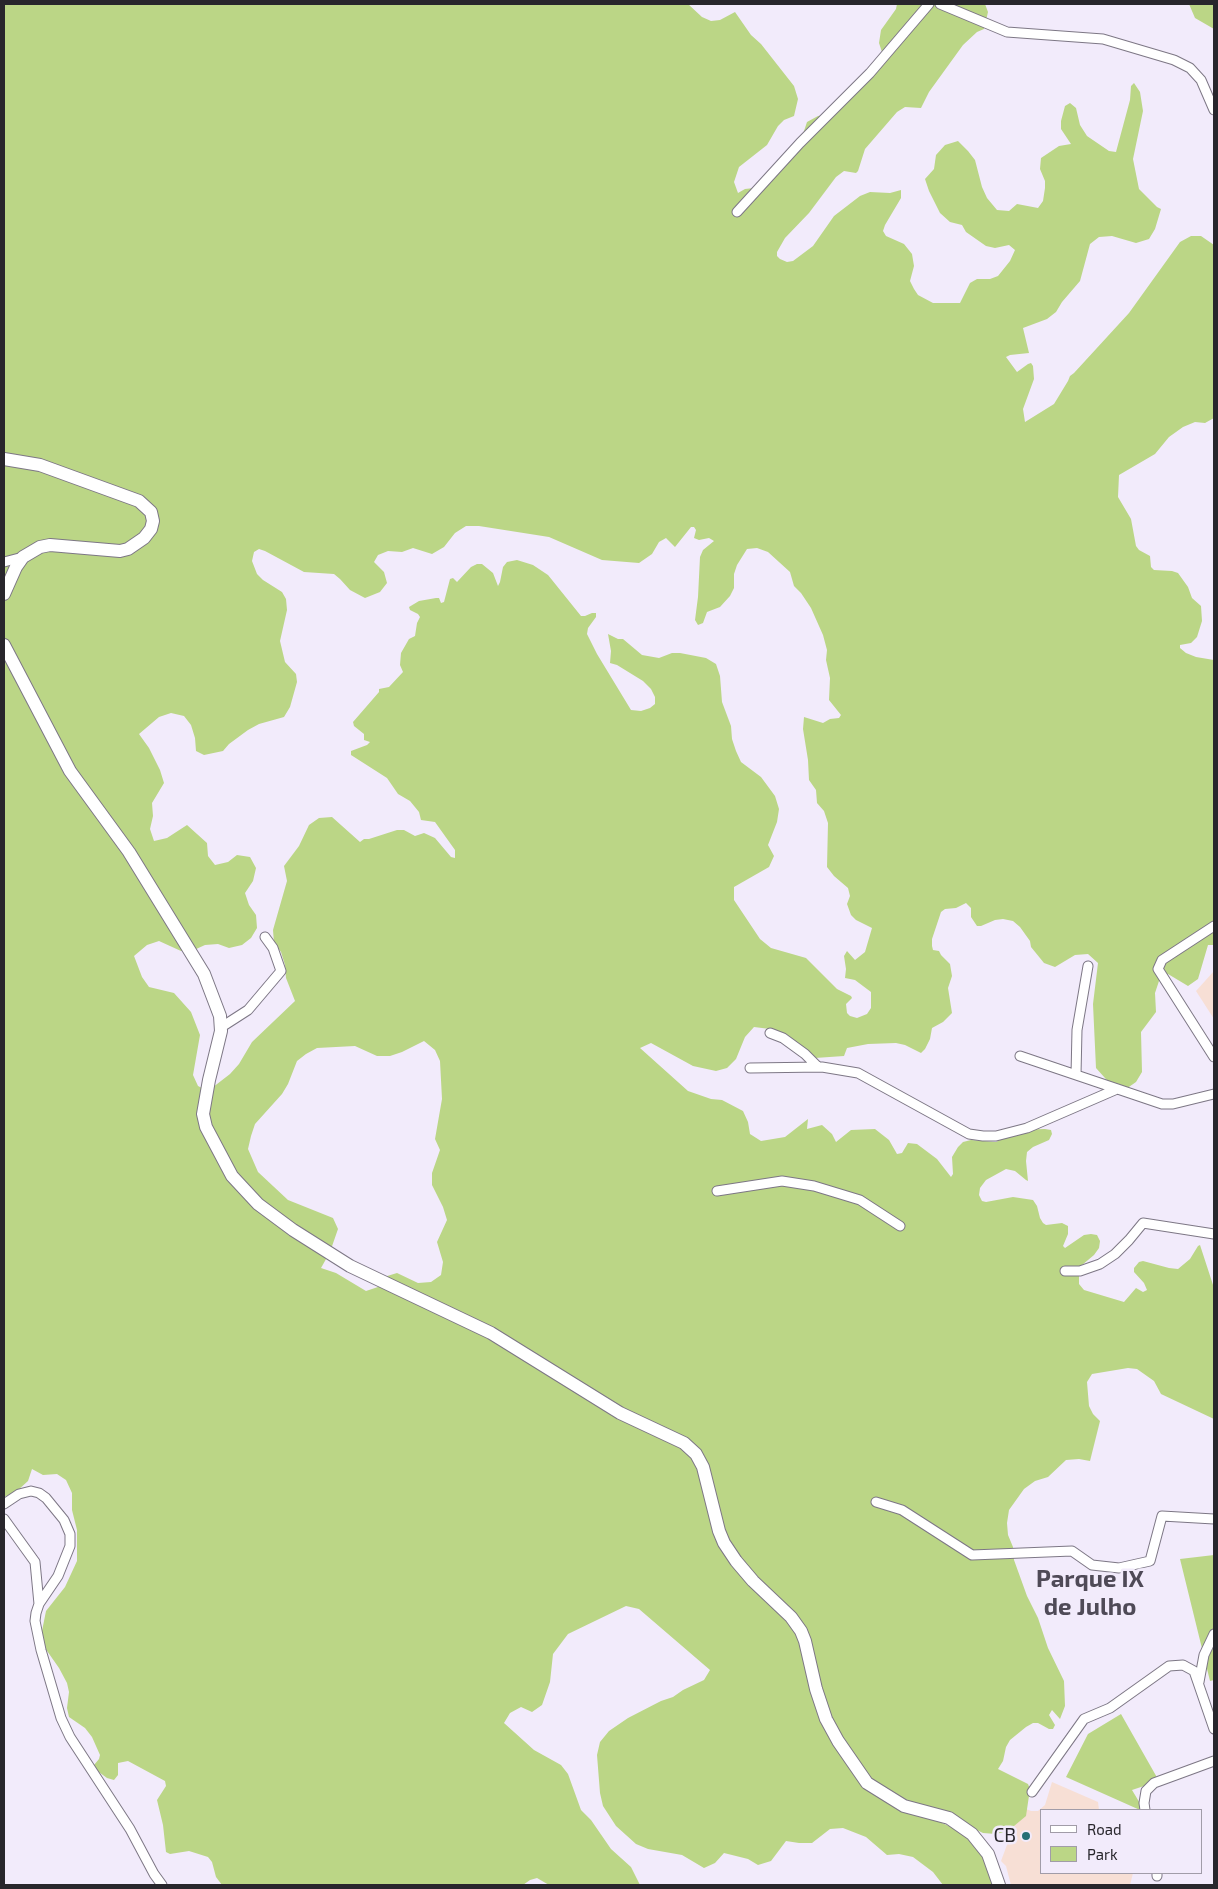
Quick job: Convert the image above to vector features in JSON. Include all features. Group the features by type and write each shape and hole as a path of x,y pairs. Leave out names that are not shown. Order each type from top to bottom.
{"street":[{"path":"737,212 800,143 870,73 929,4"},
{"path":"940,4 1007,32 1103,39 1174,60 1190,68 1201,80 1214,110"},
{"path":"4,459 40,465 139,501 151,512 153,521 151,529 144,538 128,549 120,551 50,544 40,547 23,557 4,562"},
{"path":"4,594 16,567 23,557"},
{"path":"4,645 70,771 129,852 204,974 220,1016 220,1028 203,1114 206,1127 232,1176 258,1204 293,1230 350,1266 491,1333 620,1413 684,1443 696,1454 704,1467 719,1531 728,1549 747,1574 791,1616 801,1631 826,1719 838,1741 867,1783 904,1806 949,1818 972,1834 988,1854 1000,1885"},
{"path":"1214,926 1162,960 1158,969 1164,975 1214,1057"},
{"path":"220,1028 248,1010 281,971 273,948 265,937"},
{"path":"1076,1075 1077,1030 1088,966"},
{"path":"770,1033 783,1038 805,1054 818,1067"},
{"path":"1020,1056 1162,1104 1173,1104 1214,1094"},
{"path":"750,1068 818,1067 858,1073 969,1134 983,1136 996,1136 1027,1128 1117,1089"},
{"path":"717,1191 782,1181 814,1186 860,1200 900,1226"},
{"path":"1065,1271 1080,1271 1100,1264 1122,1247 1143,1223 1214,1234"},
{"path":"4,1504 19,1494 31,1491 39,1493 46,1498 64,1520 70,1534 70,1546 58,1576 39,1604"},
{"path":"876,1502 902,1510 972,1555 1072,1551 1092,1565 1120,1568 1150,1561 1162,1516 1214,1519"},
{"path":"4,1519 35,1562 39,1604 36,1621 37,1631 61,1718 70,1737 130,1829 162,1885"},
{"path":"1199,1682 1204,1655 1214,1634"},
{"path":"1032,1792 1084,1719 1110,1708 1169,1666 1183,1665 1194,1671 1214,1729"},
{"path":"1144,1809 1146,1791 1154,1783 1214,1761"}],"shaded area":[{"path":"1214,971 1214,1019 1196,991"},
{"name":"CB","path":"1052,1782 1098,1802 1099,1809 1040,1809 1045,1805"},
{"name":"CB","path":"1021,1807 1031,1811 1040,1809 1040,1874 1133,1874 1130,1885 1011,1885 1006,1866 1001,1861"}],"green space":[{"path":"4,4 688,4 702,17 711,21 720,20 735,12 751,35 761,44 794,86 798,99 794,116 784,120 778,126 767,145 739,167 734,182 738,193 745,189 754,188 802,137 807,122 818,116 826,115 830,111 830,107 841,99 883,55 879,43 881,30 896,9 897,4 985,4 988,12 984,29 977,32 963,45 929,92 921,108 905,107 897,112 865,149 858,171 856,173 844,171 836,177 809,213 785,238 777,252 777,256 780,259 787,262 793,261 813,246 834,216 860,196 870,192 890,193 901,190 901,198 883,231 886,236 904,244 912,254 914,266 910,281 918,295 933,303 960,303 970,283 977,279 990,279 998,276 1010,261 1015,250 1009,245 995,248 986,246 966,232 962,225 950,222 940,213 925,179 934,169 936,155 945,145 958,141 968,151 975,160 987,198 997,210 1009,211 1017,204 1038,208 1043,201 1045,188 1045,181 1040,169 1041,158 1059,146 1071,144 1061,129 1065,106 1070,103 1076,108 1080,125 1087,136 1109,151 1116,152 1130,100 1131,86 1134,83 1140,92 1143,111 1133,159 1139,189 1161,209 1155,229 1149,239 1136,243 1112,236 1099,237 1090,244 1080,281 1056,312 1047,319 1023,328 1029,353 1006,357 1017,372 1028,364 1031,363 1033,366 1034,379 1023,409 1025,422 1054,404 1070,376 1129,313 1180,242 1191,236 1201,236 1214,245 1214,418 1205,423 1195,422 1183,427 1169,437 1155,454 1119,475 1118,497 1131,519 1136,546 1139,550 1150,556 1151,567 1154,570 1178,573 1188,587 1192,598 1201,606 1202,621 1197,637 1191,643 1180,645 1180,648 1196,657 1214,660 1214,945 1208,945 1198,979 1188,986 1168,974 1159,981 1155,993 1156,1012 1141,1032 1142,1072 1136,1082 1126,1089 1113,1087 1096,1068 1093,1004 1098,963 1088,954 1075,955 1055,967 1044,963 1031,947 1030,941 1020,927 1013,921 995,920 977,926 971,917 971,908 966,903 941,912 932,939 933,950 939,951 950,964 952,976 948,988 952,1013 943,1022 932,1028 930,1039 921,1053 896,1043 868,1044 847,1048 844,1056 815,1058 770,1029 754,1027 745,1037 736,1059 727,1068 716,1071 693,1066 651,1043 640,1048 688,1091 711,1099 722,1100 743,1111 748,1122 750,1134 761,1141 785,1137 808,1119 807,1129 822,1125 832,1134 836,1142 851,1130 875,1129 889,1140 897,1154 902,1153 908,1143 917,1144 937,1159 951,1177 953,1174 952,1157 963,1142 971,1140 996,1142 1002,1139 1007,1132 1015,1130 1051,1130 1052,1134 1049,1140 1033,1147 1027,1152 1028,1181 1015,1171 1006,1169 986,1180 980,1188 979,1195 982,1201 986,1202 1013,1197 1033,1200 1043,1223 1046,1225 1062,1223 1068,1226 1068,1234 1063,1246 1065,1248 1084,1235 1097,1235 1100,1241 1099,1248 1082,1265 1079,1272 1079,1284 1084,1290 1124,1302 1136,1288 1143,1292 1147,1290 1144,1283 1134,1272 1134,1268 1139,1262 1143,1261 1178,1269 1190,1259 1200,1245 1214,1288 1214,1419 1161,1394 1154,1381 1137,1369 1128,1368 1092,1374 1087,1382 1089,1406 1093,1414 1100,1421 1090,1461 1079,1459 1066,1460 1048,1477 1035,1481 1024,1489 1009,1510 1008,1535 1013,1547 1014,1560 1048,1648 1064,1681 1065,1706 1060,1719 1052,1710 1049,1715 1055,1725 1053,1729 1033,1723 1010,1740 1006,1747 1003,1761 998,1769 1028,1784 1030,1789 1026,1816 1008,1831 996,1834 983,1833 954,1819 933,1819 960,1831 975,1845 988,1860 996,1885 943,1885 933,1872 913,1857 899,1854 887,1855 866,1837 843,1828 830,1829 812,1843 786,1841 771,1861 758,1865 748,1859 724,1853 715,1863 704,1868 682,1855 648,1849 636,1844 616,1826 603,1806 597,1755 600,1742 609,1731 628,1718 704,1680 710,1670 639,1609 626,1606 568,1634 553,1654 550,1682 542,1705 532,1712 521,1707 510,1713 504,1723 534,1750 561,1765 568,1774 581,1810 591,1820 611,1849 631,1867 640,1885 549,1885 537,1878 523,1885 222,1885 216,1877 212,1862 208,1857 189,1851 170,1854 166,1852 163,1825 157,1800 166,1786 165,1781 128,1761 118,1763 118,1775 114,1780 107,1778 96,1770 94,1765 100,1755 92,1737 85,1728 69,1717 67,1683 45,1648 42,1631 46,1611 65,1587 77,1561 77,1530 72,1510 72,1493 66,1480 57,1474 43,1475 32,1469 28,1481 17,1491 4,1497","holes":["466,526 479,526 549,537 602,560 639,563 652,554 659,542 666,538 675,547 691,527 694,527 696,530 694,538 699,540 709,538 714,541 703,550 700,557 695,620 698,625 703,623 707,612 720,607 730,596 734,588 734,574 737,565 747,549 757,548 768,552 790,572 794,586 811,608 823,635 827,650 826,660 830,678 829,700 841,715 839,718 830,719 823,723 804,717 803,729 809,780 816,790 817,803 824,811 828,823 827,867 848,888 850,896 847,904 851,915 856,920 872,928 865,952 855,960 847,951 844,956 845,978 855,980 871,992 871,1008 867,1014 857,1018 850,1016 847,1013 846,1004 852,998 851,996 837,989 806,958 771,948 760,939 734,900 734,887 769,867 774,856 768,845 777,822 779,809 775,796 761,777 741,762 736,751 732,739 731,726 722,702 720,676 716,664 706,658 680,653 672,653 659,658 642,655 623,639 618,639 608,634 611,651 610,663 617,665 643,681 651,689 655,697 655,704 650,708 641,711 631,710 587,634 588,628 596,617 596,613 581,616 548,575 533,565 517,560 507,562 503,567 498,586 493,573 482,564 477,564 471,567 457,582 453,578 450,579 444,602 441,603 439,598 436,598 419,601 409,607 410,610 420,617 415,636 409,639 401,653 400,665 403,672 389,687 379,689 379,692 353,722 354,726 364,734 364,740 370,742 351,751 351,755 387,778 398,794 410,801 419,812 421,820 435,822 455,850 455,858 451,857 435,838 424,833 415,836 404,830 397,830 364,839 360,842 332,817 319,818 309,825 299,846 284,866 287,881 273,930 274,943 281,952 286,978 295,1001 252,1042 239,1064 230,1074 208,1091 198,1086 193,1075 200,1035 191,1012 174,993 149,987 142,977 134,956 147,945 159,941 181,951 194,950 205,945 218,944 229,948 242,945 251,938 257,928 256,915 249,905 245,893 253,881 256,868 250,857 237,855 228,862 215,865 208,856 207,843 187,825 167,838 154,841 150,829 153,816 152,803 164,783 149,748 139,734 159,717 171,713 184,716 191,725 196,751 204,755 223,751 229,744 248,730 259,724 284,717 290,707 297,682 296,674 285,662 280,641 287,610 286,599 282,592 257,574 252,561 254,552 259,549 265,551 304,572 334,574 350,590 365,598 380,592 387,583 384,572 374,562 378,555 388,551 402,552 413,548 432,554 444,547 455,533","424,1041 435,1050 440,1061 442,1099 435,1139 440,1150 432,1173 432,1185 447,1220 437,1242 443,1262 441,1275 431,1282 418,1283 397,1273 384,1277 378,1287 366,1291 336,1273 321,1268 330,1252 338,1229 333,1218 288,1200 258,1172 248,1149 251,1136 255,1124 282,1094 297,1061 306,1054 317,1048 355,1046 377,1056 390,1056"]},
{"path":"1189,4 1214,4 1214,29 1195,18"},
{"path":"1214,1555 1214,1680 1210,1681 1180,1559"},
{"path":"1121,1714 1159,1781 1132,1790 1143,1809 1138,1809 1066,1777 1088,1734"}],"place":[{"name":"CB","path":"1026,1836"}],"district":[{"name":"Parque IX de Julho","path":"1090,1593"}]}
